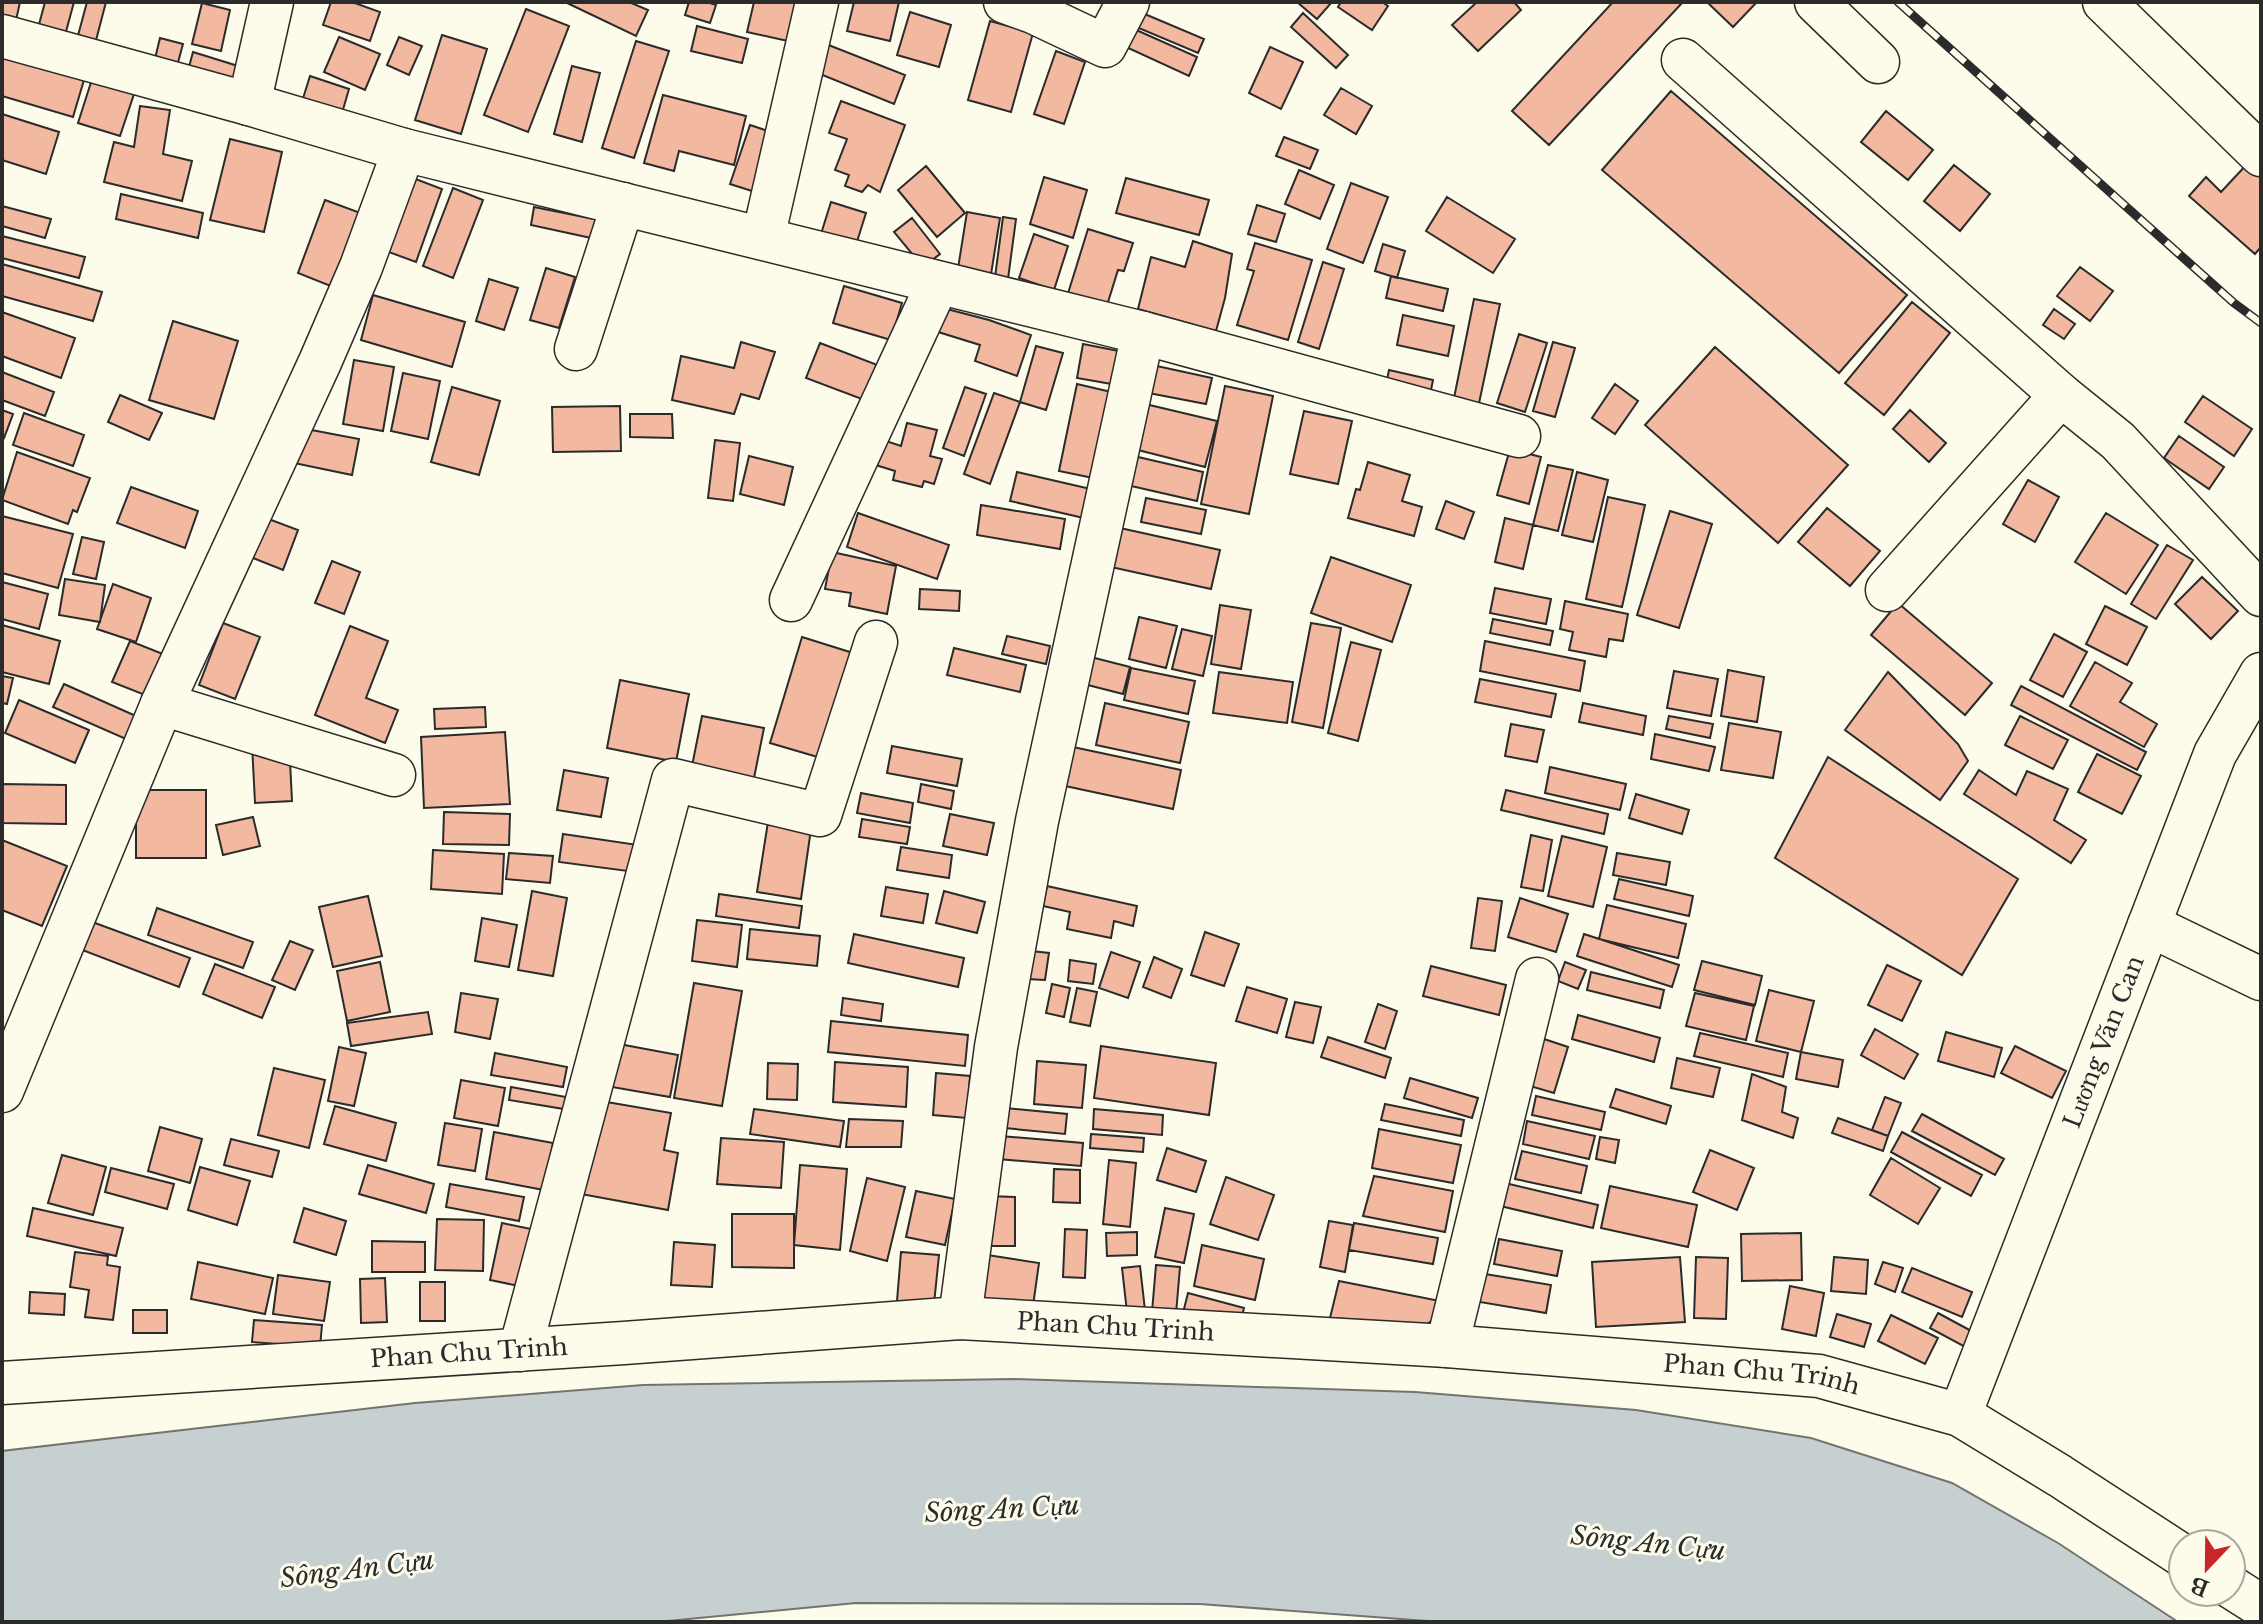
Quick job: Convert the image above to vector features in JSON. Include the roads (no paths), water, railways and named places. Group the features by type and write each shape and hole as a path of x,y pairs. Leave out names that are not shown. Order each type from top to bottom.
{"street":[{"path":"249,104 272,2"},
{"path":"763,238 817,2"},
{"path":"1005,2 1105,46 1128,2"},
{"path":"1816,2 1878,62"},
{"path":"2104,2 2261,155"},
{"path":"2,36 404,150 1143,333 1519,436"},
{"path":"1683,60 2061,395 2118,441 2261,595"},
{"path":"2,1091 162,704 361,267 404,150"},
{"path":"576,349 623,204"},
{"path":"791,600 938,283"},
{"path":"960,1318 996,1047 1037,821 1143,333"},
{"path":"1887,590 2061,395"},
{"path":"520,1350 673,780 820,815 876,642"},
{"name":"Lương Văn Can","path":"1960,1415 2215,754 2261,674"},
{"path":"162,704 394,775"},
{"path":"2149,925 2261,979"},
{"path":"1447,1346 1537,979"},
{"name":"Phan Chu Trinh","path":"2,1383 960,1318 1447,1346 1819,1376 1960,1415 2167,1546"}],"water":[{"name":"Sông An Cựu","path":"1013,1379 1415,1392 1636,1410 1811,1438 1952,1483 2058,1543 2178,1622 1441,1622 1200,1604 856,1603 657,1622 2,1622 2,1451 415,1403 643,1385"}],"railway":[{"path":"1898,2 2234,303 2261,323"}]}
